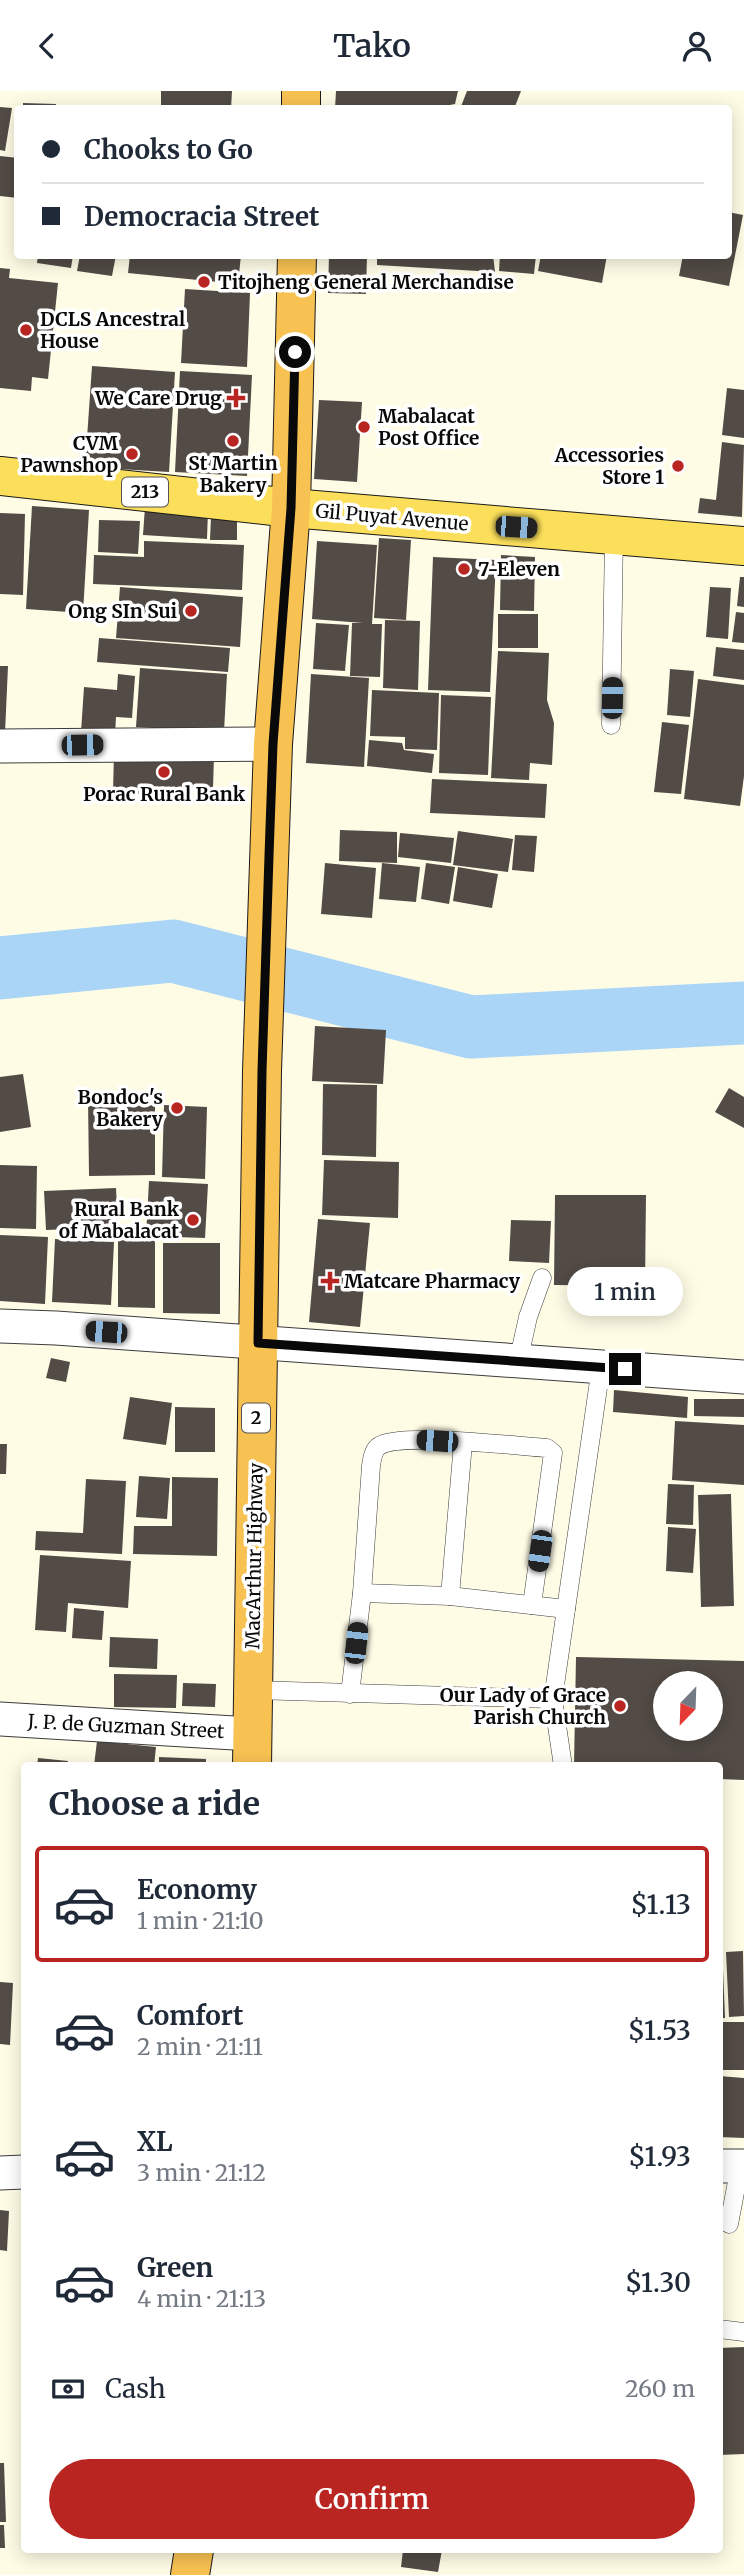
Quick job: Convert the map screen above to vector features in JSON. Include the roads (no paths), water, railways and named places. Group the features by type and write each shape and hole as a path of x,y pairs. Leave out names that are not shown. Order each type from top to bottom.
{"highway":[{"name":"MacArthur Highway","path":"251,1750 262,1071 273,744 291,508 297,259"},
{"path":"190,2575 194,2553"}],"main road":[{"name":"213","path":"0,476 291,508"},
{"name":"Gil Puyat Avenue","path":"291,508 744,546"}],"street":[{"path":"0,746 273,744"},
{"path":"0,1326 744,1377"},
{"name":"J. P. de Guzman Street","path":"0,1719 251,1750"},
{"path":"0,2173 21,2172"}],"lane":[{"path":"611,725 614,535"},
{"path":"519,1362 527,1317 542,1278"},
{"path":"562,1762 553,1699 601,1367"},
{"path":"350,1694 362,1593 373,1454 379,1446 411,1439 547,1448 553,1453 532,1605"},
{"path":"450,1597 463,1443"},
{"path":"362,1593 450,1597 566,1609"},
{"path":"251,1690 553,1699"},
{"path":"731,2225 734,2166"},
{"path":"723,2329 744,2332"}],"waterway":[{"path":"0,968 173,951 471,1027 744,1013"}],"place":[{"name":"Titojheng General Merchandise","path":"204,282"},
{"name":"DCLS Ancestral House","path":"26,330"},
{"name":"We Care Drug","path":"236,398"},
{"name":"Mabalacat Post Office","path":"364,427"},
{"name":"St Martin Bakery","path":"233,441"},
{"name":"CVM Pawnshop","path":"132,454"},
{"name":"Accessories Store 1","path":"678,466"},
{"name":"7-Eleven","path":"464,569"},
{"name":"Ong SIn Sui","path":"191,611"},
{"name":"Porac Rural Bank","path":"164,772"},
{"name":"Bondoc's Bakery","path":"177,1108"},
{"name":"Rural Bank of Mabalacat","path":"193,1220"},
{"name":"Matcare Pharmacy","path":"330,1281"},
{"name":"Our Lady of Grace Parish Church","path":"620,1706"}]}
